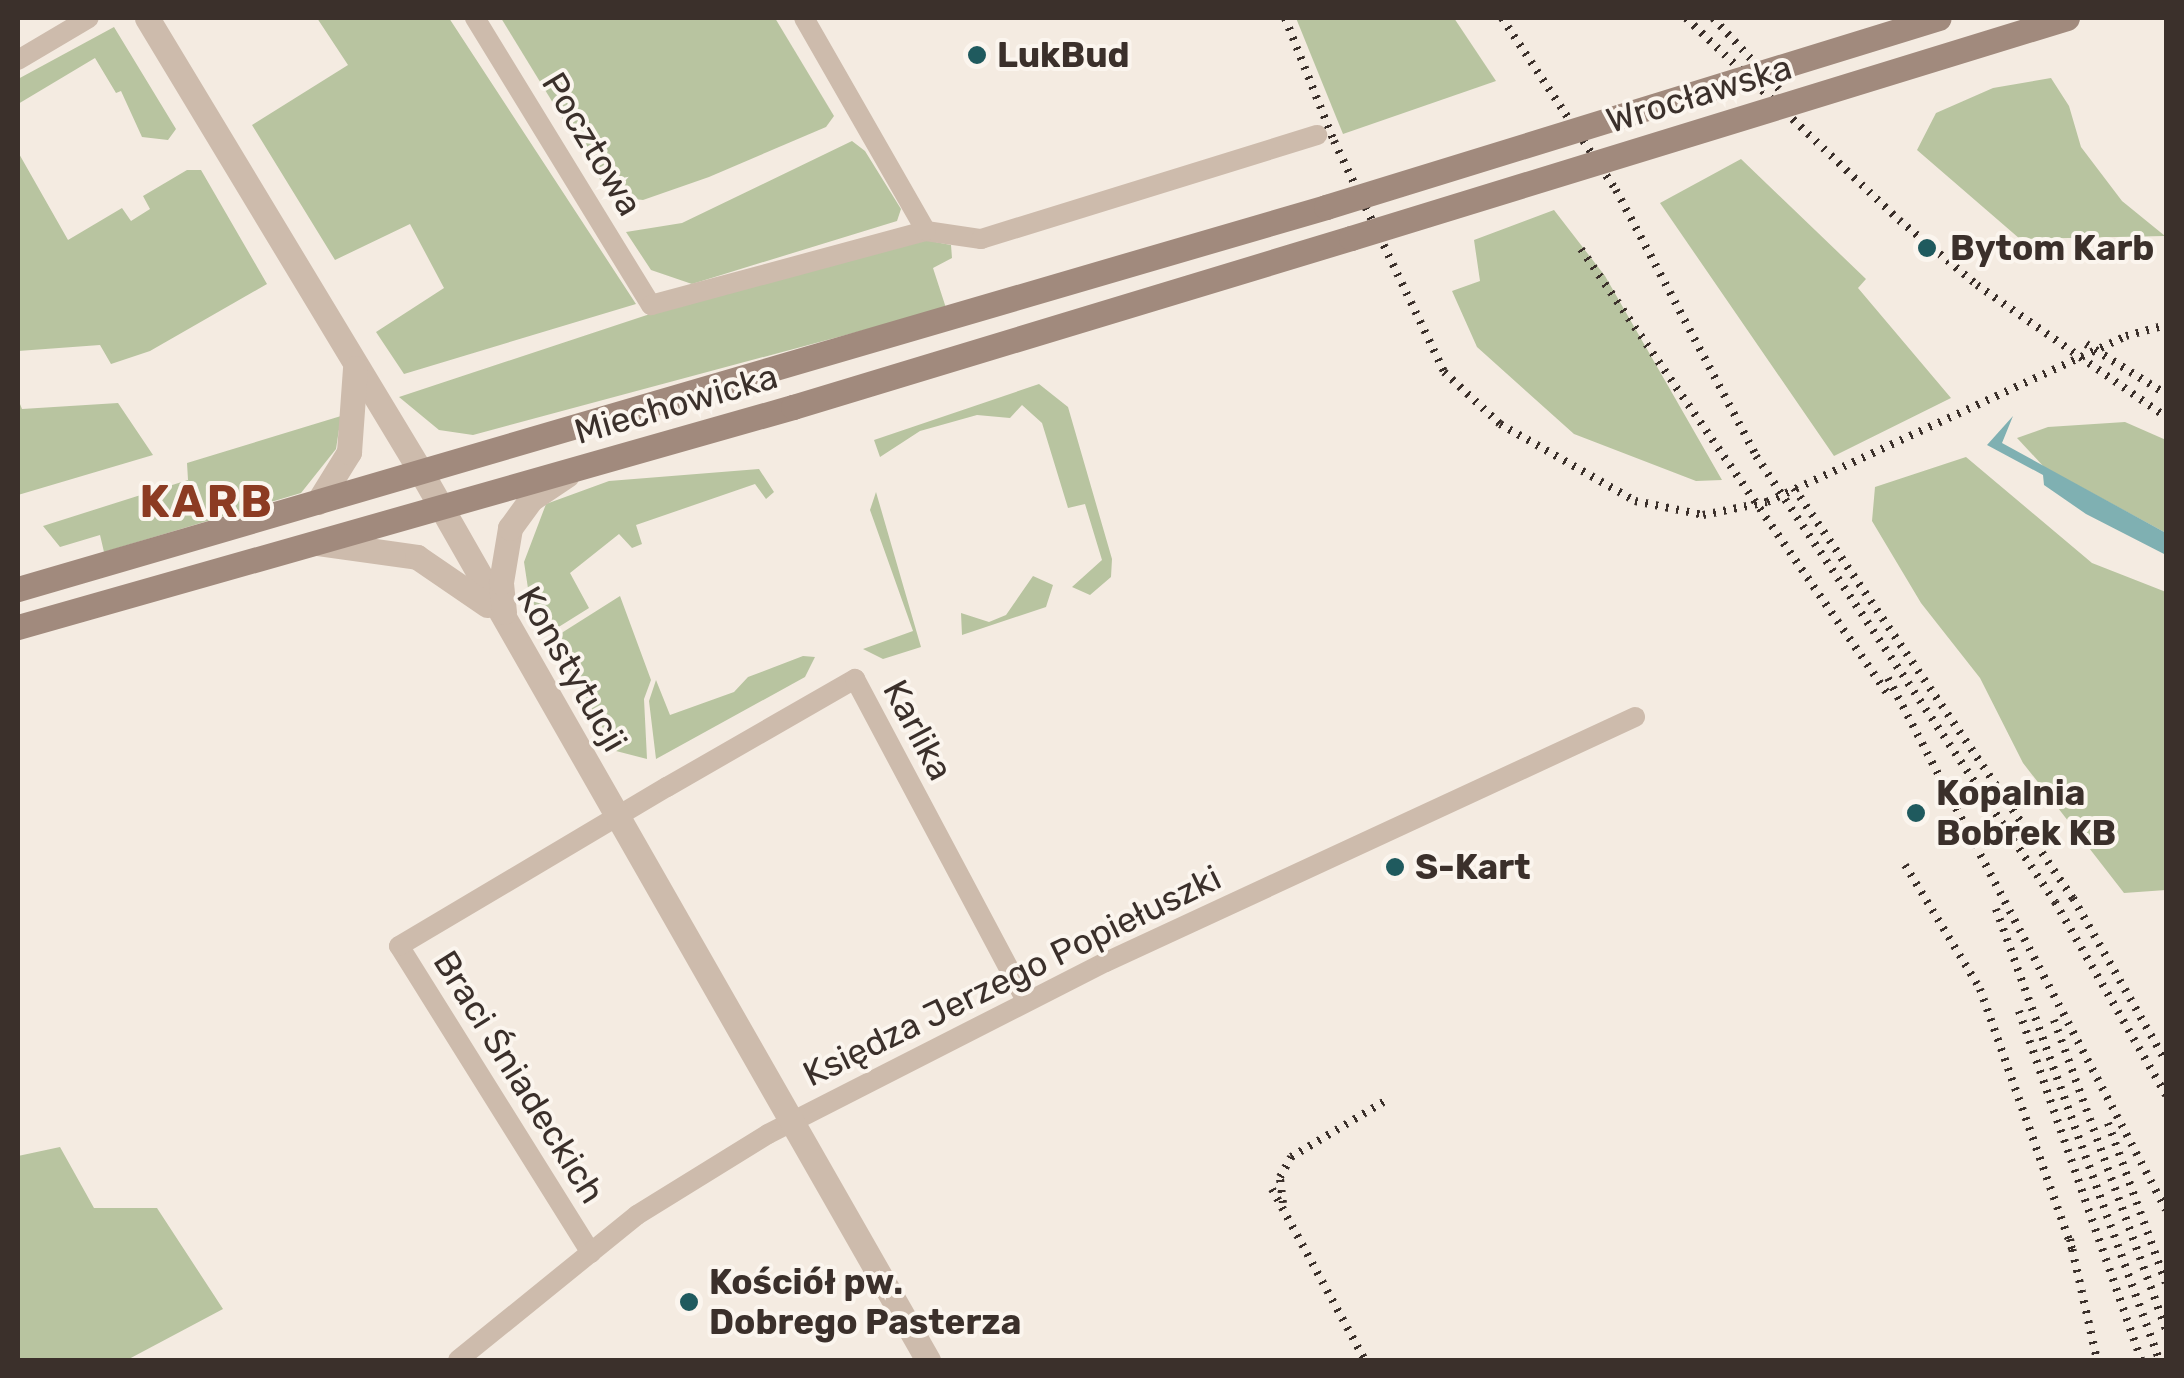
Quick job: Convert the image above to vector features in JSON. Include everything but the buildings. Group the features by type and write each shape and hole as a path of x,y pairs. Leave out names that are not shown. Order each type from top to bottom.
{"main road":[{"name":"Wrocławska","path":"1326,207 1939,18"},
{"name":"Wrocławska","path":"1351,238 2068,18"},
{"name":"Miechowicka","path":"18,590 1326,207"},
{"name":"Miechowicka","path":"18,626 582,468 1351,238"}],"street":[{"path":"18,60 90,18"},
{"name":"Konstytucji","path":"147,18 421,472 928,1360"},
{"name":"Pocztowa","path":"475,18 651,305 926,231"},
{"path":"804,18 926,231 981,239 1318,136"},
{"path":"318,502 350,452 356,368"},
{"path":"505,622 501,582 510,528 531,499 582,468"},
{"path":"318,543 417,557 472,590 505,622"},
{"name":"Karlika","path":"616,817 855,679 1026,1001"},
{"name":"Księdza Jerzego Popiełuszki","path":"458,1360 637,1215 791,1121 1026,1001 1635,718"},
{"name":"Braci Śniadeckich","path":"591,1253 399,946 616,817"}],"green space":[{"path":"317,18 449,18 636,304 404,374 376,332 444,288 410,224 335,260 252,125 348,65"},
{"path":"501,18 775,18 834,116 826,127 709,177 643,200 610,196"},
{"path":"1296,18 1454,18 1496,81 1343,134"},
{"path":"114,27 176,129 168,140 142,137 121,91 116,93 95,58 18,104 18,79"},
{"path":"2051,78 2069,106 2081,147 2122,201 2165,236 2020,239 1917,150 1936,113 1993,88"},
{"path":"852,141 865,151 901,209 897,221 692,284 651,270 626,232 682,223"},
{"path":"18,152 68,240 122,208 131,221 150,209 143,196 187,170 201,170 267,284 150,351 111,364 100,345 18,351"},
{"path":"1741,159 1866,279 1858,288 1951,398 1834,456 1660,203"},
{"path":"1554,210 1605,276 1722,480 1696,481 1574,434 1477,347 1452,291 1480,281 1474,240"},
{"path":"920,239 951,245 952,258 933,268 946,308 473,435 439,430 399,397 650,314"},
{"path":"1039,384 1068,407 1112,559 1111,577 1090,595 1072,587 1102,560 1085,504 1068,508 1042,423 1022,405 1010,418 977,415 920,431 880,457 874,440"},
{"path":"18,399 22,409 118,403 153,455 18,495"},
{"path":"341,416 336,449 301,493 104,552 100,535 60,547 43,526 188,480 187,463"},
{"path":"2125,422 2166,440 2166,533 2044,467 2017,438 2048,427"},
{"path":"1966,457 2092,563 2166,592 2166,890 2124,893 2023,763 1980,678 1921,603 1872,521 1875,487"},
{"path":"759,469 774,492 766,499 755,484 636,525 642,544 632,548 619,534 570,573 589,608 549,633 529,595 524,562 546,504 609,481"},
{"path":"876,492 921,647 883,659 863,649 913,631 870,510"},
{"path":"1033,576 1053,585 1046,607 962,635 961,613 989,622 1006,615"},
{"path":"620,596 651,680 644,699 647,759 616,751 552,639"},
{"path":"803,656 815,657 805,677 656,759 649,701 656,680 670,715 734,692 748,677"},
{"path":"60,1147 94,1208 157,1208 223,1309 127,1360 18,1360 18,1156"}],"water":[{"path":"2013,416 2002,443 2166,533 2166,555 2086,514 2044,485 2043,475 1987,445"}],"railway":[{"path":"1285,18 1334,141 1444,372 1500,424 1635,501 1703,515 1767,502 2126,336 2166,325"},
{"path":"1502,18 1616,190 1756,456 2055,902 2166,1095"},
{"path":"1686,18 1899,220 1977,285 2166,417"},
{"path":"1713,18 1779,89"},
{"path":"1581,249 1889,696"},
{"path":"2086,344 2166,394"},
{"path":"1794,488 2073,898 2166,1062"},
{"path":"1888,678 2166,1210"},
{"path":"1905,865 1980,989 2072,1249"},
{"path":"1996,909 2159,1360"},
{"path":"2019,1011 2141,1360"},
{"path":"2054,1020 2166,1330"},
{"path":"1283,1203 1280,1177 1291,1157 1390,1098"},
{"path":"2108,1123 2166,1283"},
{"path":"1272,1189 1365,1360"},
{"path":"2070,1239 2097,1360"}],"place":[{"name":"LukBud","path":"977,55"},
{"name":"Bytom Karb","path":"1927,248"},
{"name":"Kopalnia Bobrek KB","path":"1916,813"},
{"name":"S-Kart","path":"1395,867"},
{"name":"Kościół pw. Dobrego Pasterza","path":"689,1302"}],"district":[{"name":"KARB","path":"207,502"}]}
